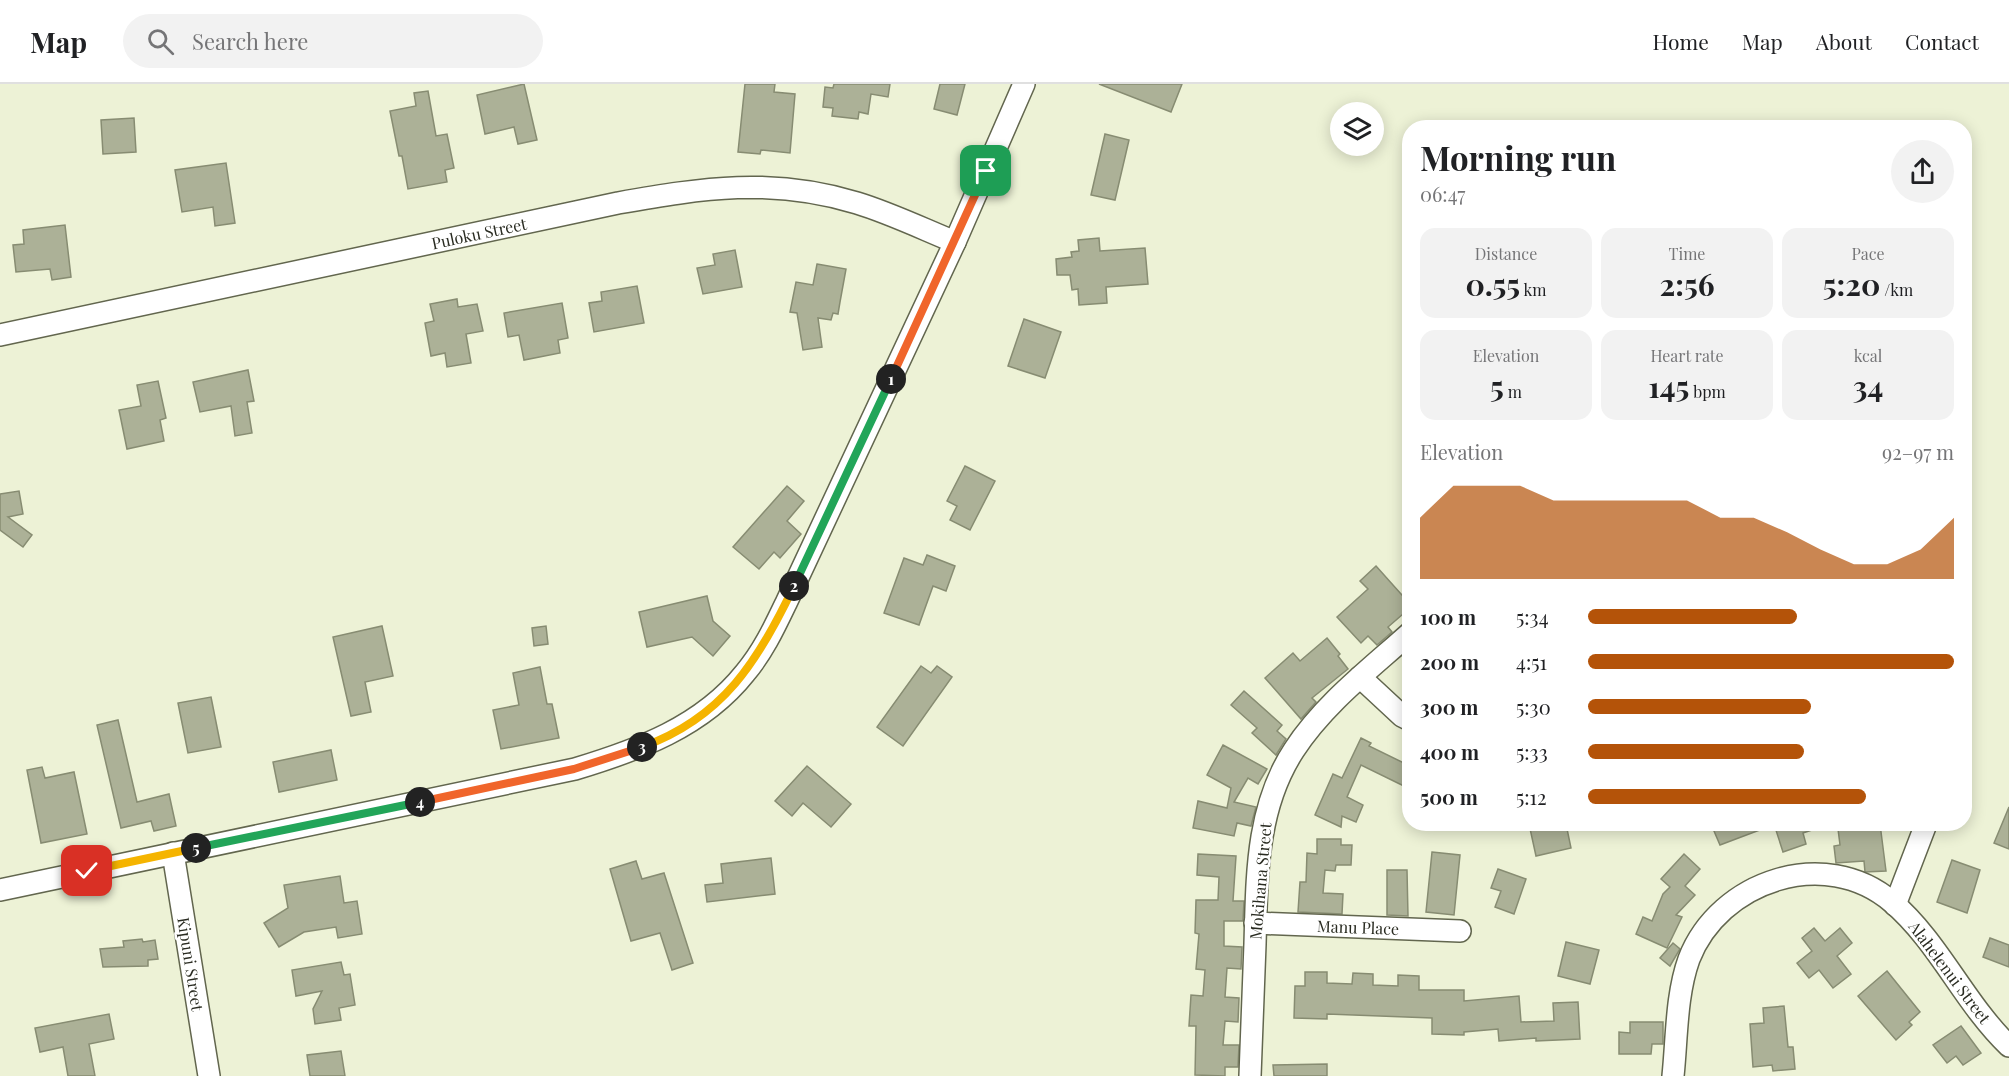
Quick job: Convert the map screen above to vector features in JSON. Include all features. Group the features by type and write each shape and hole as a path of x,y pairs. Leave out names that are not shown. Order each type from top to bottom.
{"street":[{"path":"0,890 574,769 648,745 685,725 719,701 746,673 768,638 955,242 1024,84"},
{"name":"Puloku Street","path":"0,335 618,203 680,192 739,186 799,190 858,203 955,242"},
{"name":"Mokihana Street","path":"1250,1076 1255,923 1262,829 1274,788 1294,749 1321,716 1402,640"},
{"path":"1360,677 1402,716"},
{"path":"1895,905 1923,831"},
{"name":"Kipuni Street","path":"174,853 209,1076"},
{"name":"Alahelenui Street","path":"1673,1076 1682,986 1689,960 1701,936 1718,914 1738,897 1762,884 1788,876 1815,874 1842,877 1867,886 1895,905 1910,918 1984,1020 2009,1046"},
{"name":"Manu Place","path":"1255,923 1460,931"}],"building":[{"path":"524,84 537,140 518,144 514,127 485,134 477,95"},
{"path":"745,84 775,84 774,92 795,94 790,153 761,150 760,154 738,152"},
{"path":"834,84 890,84 888,97 871,94 868,114 859,112 858,119 832,116 833,108 823,107 825,87 833,88"},
{"path":"940,84 965,84 957,115 934,109"},
{"path":"1099,84 1182,84 1171,112"},
{"path":"428,91 436,136 447,134 454,168 445,170 447,182 408,189 390,111 416,106 414,93"},
{"path":"134,118 136,152 103,154 101,120"},
{"path":"1105,134 1129,140 1115,200 1091,195"},
{"path":"226,163 235,223 215,226 213,207 182,212 175,170"},
{"path":"65,225 71,277 52,280 50,269 16,272 13,245 24,244 23,230"},
{"path":"1099,238 1100,251 1145,248 1148,284 1106,287 1107,303 1079,305 1078,289 1072,290 1070,275 1057,275 1056,259 1072,257 1071,252 1079,251 1078,240"},
{"path":"735,250 742,287 703,294 697,268 715,265 713,254"},
{"path":"817,264 846,269 838,314 833,313 831,320 818,318 822,347 803,350 797,313 790,312 796,282 813,285"},
{"path":"637,286 644,323 594,332 589,303 602,301 601,292"},
{"path":"457,299 458,307 477,304 483,331 466,334 471,363 447,367 445,353 431,356 425,323 434,321 430,304"},
{"path":"562,303 568,338 558,340 560,353 524,360 519,335 508,337 504,313"},
{"path":"1024,319 1061,332 1045,378 1008,366"},
{"path":"248,370 254,401 247,402 252,433 235,436 231,406 200,412 193,382"},
{"path":"158,381 166,418 160,420 164,441 127,449 119,410 141,406 137,385"},
{"path":"965,466 995,481 970,530 950,520 957,506 947,501"},
{"path":"787,486 804,501 787,521 801,534 780,558 774,552 759,569 733,547"},
{"path":"19,491 23,514 8,517 32,535 23,547 0,530 0,494"},
{"path":"927,555 955,566 946,591 933,586 919,625 884,613 904,558 923,565"},
{"path":"1376,566 1402,595 1402,615 1388,627 1392,632 1377,645 1368,636 1361,643 1337,617 1368,589 1360,581"},
{"path":"707,596 713,621 730,636 713,656 692,637 647,647 639,612"},
{"path":"382,626 393,676 365,682 371,712 351,716 333,637"},
{"path":"546,626 548,644 534,646 532,628"},
{"path":"1327,638 1348,669 1312,698 1316,702 1301,719 1265,678 1293,653 1300,661"},
{"path":"921,666 931,673 937,666 952,677 903,746 877,727"},
{"path":"540,667 547,704 552,704 559,738 501,749 493,710 519,705 513,673"},
{"path":"1244,691 1282,725 1277,731 1286,739 1276,755 1252,733 1257,728 1231,705"},
{"path":"211,697 221,747 188,753 178,703"},
{"path":"118,720 137,802 169,794 176,826 154,831 151,821 121,828 97,725"},
{"path":"1361,738 1371,743 1369,746 1402,762 1402,785 1361,765 1347,797 1363,805 1356,822 1342,816 1341,827 1315,815 1333,774 1342,778"},
{"path":"1223,745 1267,769 1258,784 1248,778 1234,802 1256,807 1251,826 1237,823 1234,836 1193,828 1198,801 1227,808 1231,788 1207,775"},
{"path":"331,750 337,780 279,792 273,762"},
{"path":"807,766 851,804 831,827 803,803 792,816 775,801"},
{"path":"42,767 45,778 74,772 87,834 41,843 27,770"},
{"path":"2009,807 2009,849 1994,843"},
{"path":"1531,831 1567,831 1571,848 1536,856"},
{"path":"1714,831 1757,831 1720,845"},
{"path":"1776,831 1809,831 1803,833 1806,844 1783,852"},
{"path":"1838,831 1881,831 1886,871 1865,872 1864,861 1836,863 1834,846 1840,845"},
{"path":"1317,839 1341,839 1341,845 1352,845 1351,865 1336,865 1335,871 1325,870 1323,893 1343,894 1342,914 1298,912 1300,882 1306,882 1307,853 1317,854"},
{"path":"1432,852 1460,855 1454,915 1426,912"},
{"path":"1198,854 1236,856 1233,901 1244,901 1243,921 1224,921 1224,946 1242,947 1241,969 1227,968 1225,997 1239,998 1238,1022 1225,1021 1223,1045 1239,1045 1238,1067 1225,1067 1225,1076 1195,1075 1196,1026 1189,1026 1191,995 1203,996 1205,970 1196,969 1199,934 1195,933 1196,900 1218,900 1219,877 1197,875"},
{"path":"1684,854 1700,869 1685,886 1695,895 1676,915 1682,917 1667,948 1636,934 1643,917 1652,921 1663,894 1670,887 1661,879"},
{"path":"771,858 775,894 707,902 705,885 723,883 721,864"},
{"path":"1952,860 1980,870 1967,913 1937,902"},
{"path":"636,861 642,879 664,873 693,963 672,970 660,933 631,941 610,869"},
{"path":"1498,869 1526,879 1514,914 1495,907 1501,891 1491,888"},
{"path":"1387,870 1407,870 1408,916 1387,915"},
{"path":"340,876 344,903 357,901 362,934 338,938 336,927 304,932 279,947 264,923 288,908 284,885"},
{"path":"1814,928 1825,941 1840,928 1852,943 1837,956 1851,974 1833,988 1819,970 1809,978 1797,963 1812,951 1802,938"},
{"path":"1990,938 2009,945 2009,967 1983,957"},
{"path":"142,939 143,942 155,940 158,959 148,960 148,966 103,967 100,949 124,947 123,941"},
{"path":"1566,942 1599,950 1590,984 1558,976"},
{"path":"1673,943 1680,949 1670,966 1660,958"},
{"path":"341,962 344,975 350,974 355,1005 339,1008 341,1020 315,1024 313,1009 322,991 296,996 292,970"},
{"path":"1887,971 1920,1012 1909,1022 1912,1025 1896,1040 1858,996"},
{"path":"1305,972 1327,972 1327,983 1352,984 1353,973 1373,974 1373,985 1398,986 1398,975 1419,976 1419,990 1464,990 1464,1001 1519,996 1521,1022 1554,1021 1553,1003 1578,1002 1580,1039 1536,1041 1536,1038 1499,1041 1498,1029 1464,1032 1464,1035 1432,1034 1432,1018 1327,1014 1327,1019 1294,1018 1295,986 1305,986"},
{"path":"1784,1006 1788,1047 1793,1047 1795,1069 1773,1071 1772,1065 1753,1067 1750,1024 1764,1023 1763,1008"},
{"path":"109,1014 114,1039 89,1044 95,1076 68,1076 63,1047 40,1052 35,1028"},
{"path":"1630,1022 1663,1022 1663,1044 1652,1044 1651,1054 1619,1054 1619,1032 1630,1033"},
{"path":"1961,1026 1981,1053 1963,1065 1956,1056 1947,1063 1933,1045"},
{"path":"341,1051 345,1076 310,1076 307,1055"},
{"path":"1327,1064 1327,1076 1274,1076 1273,1065"}],"route":[{"path":"87,871 574,769 648,745 685,725 719,701 746,673 787,601 986,171"}]}
